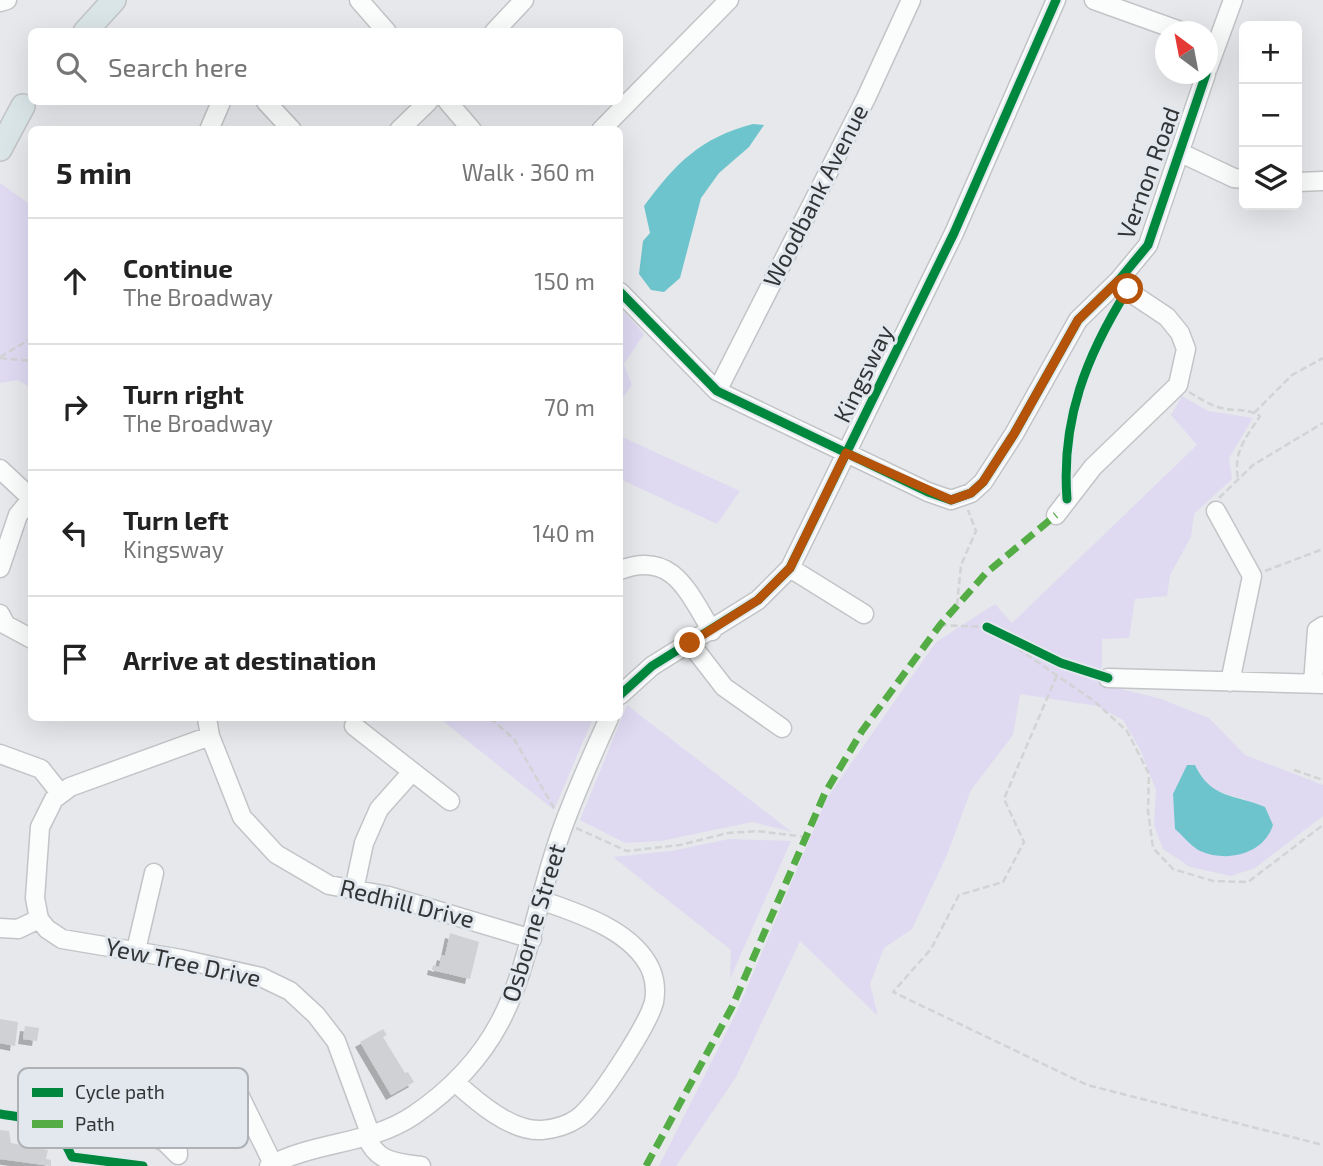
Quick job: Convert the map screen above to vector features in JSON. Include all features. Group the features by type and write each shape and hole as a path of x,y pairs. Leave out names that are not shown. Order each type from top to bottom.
{"main road":[{"path":"89,28 114,0"},
{"path":"0,149 13,116"}],"street":[{"path":"0,2 7,0"},
{"path":"359,0 384,28"},
{"path":"498,28 524,0"},
{"path":"605,126 729,0"},
{"name":"Woodbank Avenue","path":"717,391 860,110 911,0"},
{"name":"Kingsway","path":"623,692 652,666 758,600 790,568 954,233 1056,0"},
{"path":"1094,0 1155,22"},
{"path":"1218,30 1233,0"},
{"name":"Vernon Road","path":"962,497 977,487 989,472 1078,320 1119,280 1148,245 1203,84"},
{"path":"211,126 220,105"},
{"path":"269,105 288,126"},
{"path":"403,126 425,105"},
{"path":"451,105 469,126"},
{"path":"1179,152 1239,178"},
{"path":"1302,182 1323,181"},
{"path":"1056,515 1093,467 1178,385 1186,348 1180,333 1167,317 1137,297 1119,280"},
{"path":"623,295 717,391 928,492 951,500 962,497"},
{"path":"0,469 28,495"},
{"path":"0,568 18,515 28,502"},
{"path":"1216,511 1252,576 1230,682"},
{"path":"623,569 637,564 654,564 674,575 683,583 712,631"},
{"path":"790,568 864,614"},
{"path":"0,614 6,625 28,637"},
{"path":"1108,678 1318,684 1317,630 1323,626"},
{"path":"690,643 724,687 782,728"},
{"name":"Redhill Drive","path":"208,721 210,736 242,817 276,854 329,885 462,916 532,939"},
{"name":"Osborne Street","path":"271,1165 296,1154 369,1136 413,1115 455,1082 484,1049 504,1016 519,983 540,900 565,823 608,721"},
{"path":"354,726 450,801"},
{"path":"0,928 18,929 39,919 35,898 40,827 49,807 60,793 210,736"},
{"path":"0,754 41,769 60,793"},
{"path":"354,890 364,843 379,809 412,772"},
{"path":"136,950 153,873"},
{"path":"455,1082 492,1111 516,1124 540,1130 561,1126 578,1118 595,1100 638,1034 654,1002 655,982 639,952 617,934 583,915 540,900"},
{"name":"Yew Tree Drive","path":"39,919 62,939 136,950 261,977 290,991 316,1014 336,1041 369,1136"},
{"path":"248,1115 271,1165"},
{"path":"369,1136 375,1152 386,1160 421,1166"}],"path":[{"path":"0,358 28,340"},
{"path":"0,358 28,361"},
{"path":"1254,413 1292,375 1323,359"},
{"path":"1178,385 1209,404 1261,416 1243,442 1235,462 1238,479"},
{"path":"1216,511 1219,496 1254,465 1323,424"},
{"path":"957,605 961,565 976,531 962,497"},
{"path":"1252,576 1323,549"},
{"path":"940,625 987,627 1049,657"},
{"path":"987,627 1094,701 1127,732 1149,774 1148,811 1153,848 1173,869 1213,881 1248,882 1323,825"},
{"path":"1057,675 1004,799 1024,842 1003,882 958,895 931,949 893,992 1087,1085 1323,1145"},
{"path":"493,721 514,739 544,793 565,823 627,851 680,845 728,833 757,831 806,837"},
{"path":"1294,770 1323,780"}],"shaded area":[{"path":"0,183 28,203 28,386 18,380 0,383"},
{"path":"623,310 644,334 624,364 632,385 623,398"},
{"path":"1182,396 1208,411 1253,418 1229,458 1232,479 1194,514 1191,537 1170,575 1167,596 1135,599 1129,638 1102,639 1102,665 1098,683 1161,699 1209,718 1245,755 1323,785 1323,816 1255,868 1231,876 1190,867 1163,849 1154,825 1156,790 1140,749 1123,720 1097,706 1020,694 1013,735 971,790 947,855 912,929 884,948 870,984 878,1016 800,941 736,1077 676,1166 659,1166 738,1009 827,798 936,642 995,604 1012,623 1197,445 1171,415","holes":["1195,765 1215,789 1245,799 1199,850 1176,829 1173,794"]},
{"path":"623,437 740,491 717,524 623,480"},
{"path":"627,705 792,832 752,822 661,841 625,843 580,820 620,721 623,721"},
{"path":"443,721 592,721 554,810"},
{"path":"729,839 791,841 730,979 731,950 613,857 672,851"}],"water":[{"path":"753,124 764,125 749,147 719,173 701,198 680,278 664,292 651,290 639,274 643,241 650,233 644,206 667,177 691,154 718,137"},
{"path":"1187,765 1195,765 1201,776 1216,790 1265,807 1273,825 1262,843 1233,856 1211,855 1197,849 1175,829 1173,794"}],"building":[{"path":"450,933 479,942 470,979 432,970 433,965 439,967 442,955 445,956"},
{"path":"0,1019 18,1022 15,1046 0,1043"},
{"path":"25,1026 39,1028 37,1041 23,1039"},
{"path":"383,1029 387,1035 383,1037 405,1073 408,1072 414,1082 391,1095 360,1042"},
{"path":"0,1130 9,1131 11,1143 18,1144 18,1148 48,1150 46,1159 51,1160 51,1166 0,1159"}],"marked path":[{"path":"646,1166 732,1007 825,793 862,731 940,625 986,573 1056,515"}],"cycle path":[{"path":"623,692 652,666 758,600 790,568 954,233 1056,0"},
{"path":"623,295 717,391 928,492 951,500 971,493 983,482 1014,434 1078,320 1119,280 1148,245 1203,84"},
{"path":"1067,499 1068,442 1080,390 1100,339 1128,289"},
{"path":"987,627 1061,663 1108,678"},
{"path":"0,1114 18,1117"},
{"path":"68,1148 72,1157 143,1166"}],"route":[{"path":"690,643 758,600 790,568 846,453 951,500 971,493 983,482 1014,434 1078,320 1119,280 1128,289"}]}
